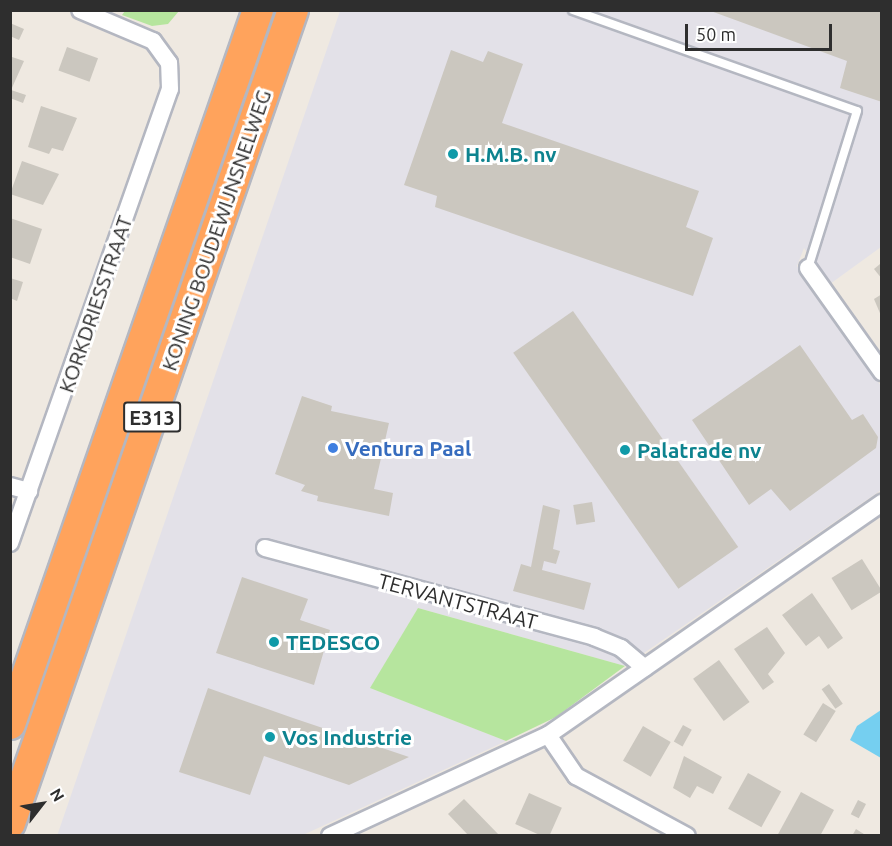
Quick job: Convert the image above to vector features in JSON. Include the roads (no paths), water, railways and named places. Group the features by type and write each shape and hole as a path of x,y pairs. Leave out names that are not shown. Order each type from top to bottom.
{"highway":[{"name":"KONING BOUDEWIJNSNELWEG","path":"10,724 258,10"},
{"name":"KONING BOUDEWIJNSNELWEG","path":"10,823 292,10"}],"street":[{"name":"KORKDRIESSTRAAT","path":"10,543 170,89 169,63 153,41 80,10"},
{"path":"808,268 882,372"},
{"path":"10,486 29,491"},
{"path":"330,836 548,735 882,504"},
{"name":"TERVANTSTRAAT","path":"265,549 594,637 621,648 645,668"},
{"path":"548,735 576,776 687,836"}],"lane":[{"path":"573,10 857,111 808,268"}],"water":[{"path":"881,710 881,758 850,740 857,726"}],"place":[{"name":"H.M.B. nv","path":"453,154"},
{"name":"Ventura Paal","path":"333,448"},
{"name":"Palatrade nv","path":"625,450"},
{"name":"TEDESCO","path":"274,642"},
{"name":"Vos Industrie","path":"270,737"}]}
